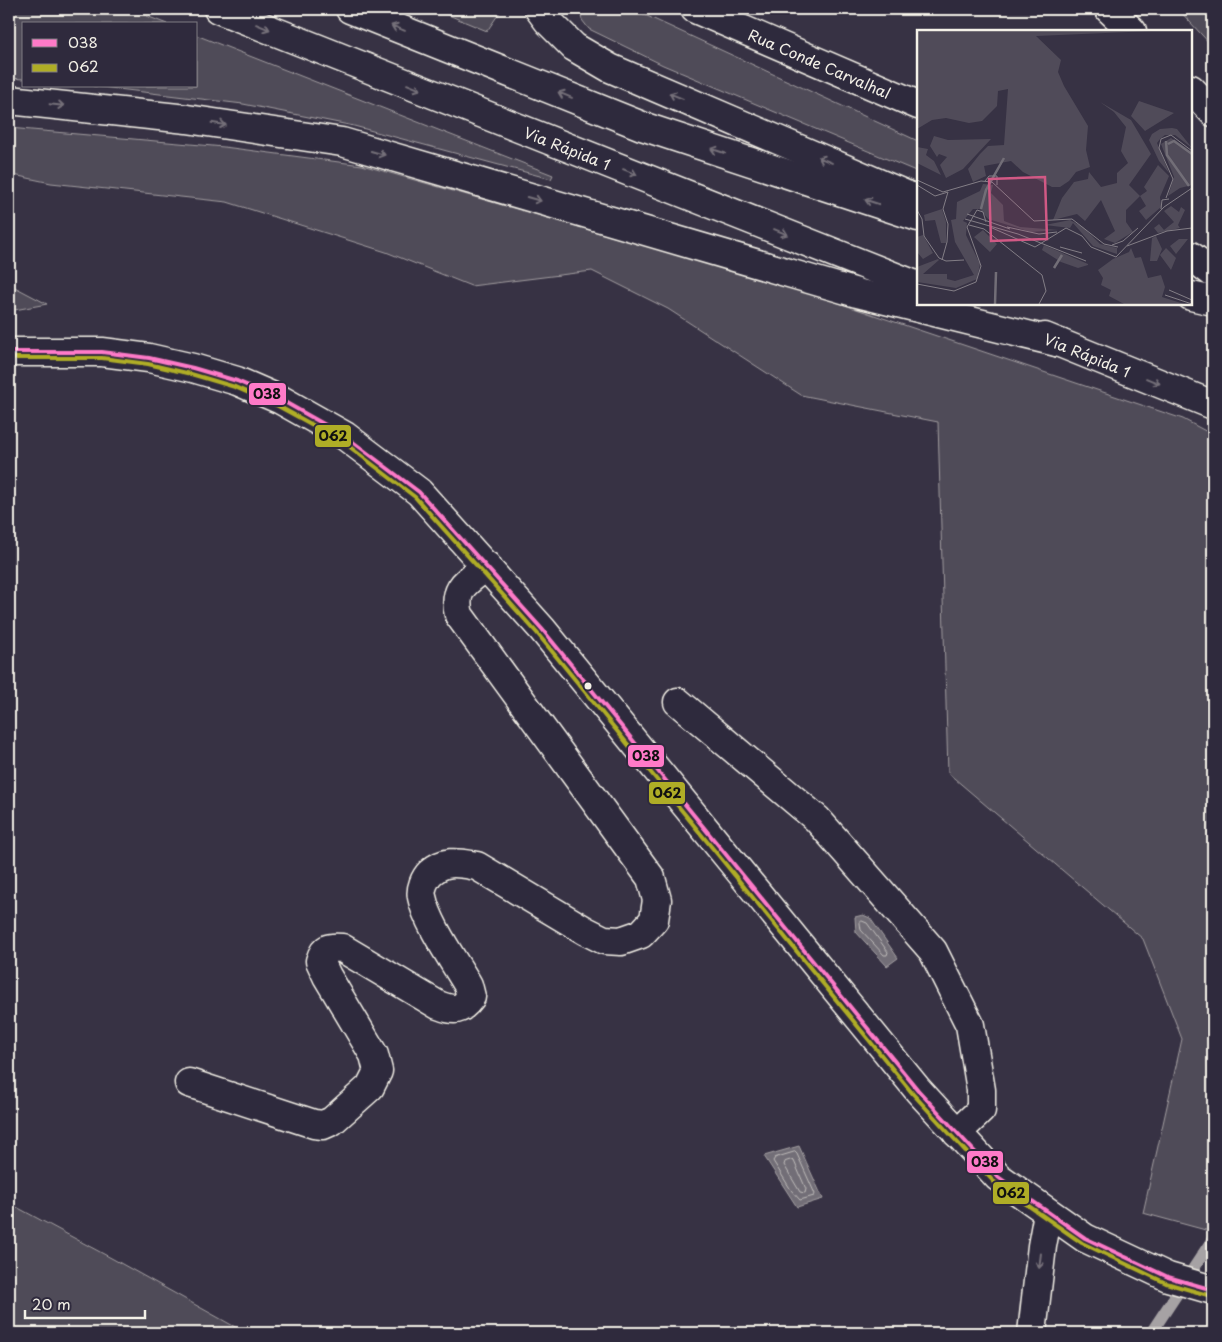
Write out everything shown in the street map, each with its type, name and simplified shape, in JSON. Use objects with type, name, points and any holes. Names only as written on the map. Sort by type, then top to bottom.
[{"type":"main road","name":"Via Rápida 1","points":[[218,9],[917,286]]},
{"type":"main road","points":[[350,9],[642,126],[917,217]]},
{"type":"main road","name":"Rua Conde Carvalhal","points":[[695,9],[917,105]]},
{"type":"main road","points":[[1109,9],[1131,30]]},
{"type":"main road","points":[[545,13],[574,47],[610,68],[917,200]]},
{"type":"main road","points":[[1192,90],[1213,112]]},
{"type":"main road","points":[[9,100],[187,119],[342,142],[857,293],[1060,343]]},
{"type":"main road","points":[[1192,257],[1213,273]]},
{"type":"main road","points":[[1192,296],[1213,301]]},
{"type":"main road","name":"Via Rápida 1","points":[[965,305],[1213,405]]},
{"type":"main road","points":[[9,352],[102,352],[149,358],[237,381],[281,400],[345,436],[418,492],[542,629],[911,1082],[998,1177],[1085,1238],[1168,1277],[1213,1290]]},
{"type":"main road","points":[[189,1083],[314,1124],[332,1121],[370,1087],[378,1071],[374,1055],[320,961],[322,952],[330,947],[342,948],[438,1005],[452,1010],[463,1007],[471,997],[468,985],[427,914],[421,895],[426,877],[438,866],[457,862],[477,866],[604,940],[621,941],[641,934],[654,920],[657,900],[651,878],[459,615],[456,603],[459,591],[464,584],[487,566]]},
{"type":"main road","points":[[678,702],[817,819],[933,951],[970,1025],[981,1090],[981,1110],[957,1133]]},
{"type":"main road","points":[[1032,1333],[1042,1246],[1048,1213]]},
{"type":"shaded area","points":[[9,9],[129,9],[162,22],[22,22],[22,79],[9,78]]},
{"type":"shaded area","points":[[434,9],[502,9],[487,31]]},
{"type":"shaded area","points":[[581,9],[632,9],[917,141],[917,172],[663,65],[589,29],[582,20]]},
{"type":"shaded area","points":[[1178,9],[1213,9],[1213,47]]},
{"type":"shaded area","points":[[198,36],[553,175],[551,179],[354,126],[243,104],[110,88],[198,88]]},
{"type":"shaded area","points":[[9,128],[224,147],[362,165],[800,290],[1183,419],[1213,435],[1213,1232],[1143,1213],[1182,1039],[1143,939],[948,773],[938,422],[801,395],[668,309],[592,271],[471,286],[386,252],[227,202],[51,183],[9,174]]},
{"type":"shaded area","points":[[9,284],[47,304],[9,311]]},
{"type":"shaded area","points":[[9,1203],[113,1259],[246,1333],[9,1333]]},
{"type":"water","points":[[863,915],[870,918],[898,958],[887,966],[856,932],[855,917]]},
{"type":"water","points":[[799,1146],[823,1199],[797,1207],[764,1156]]},
{"type":"waterway","points":[[1151,1333],[1213,1239]]},
{"type":"transit line","name":"038","points":[[9,352],[102,352],[149,358],[237,381],[281,400],[345,436],[419,492],[542,629],[918,1090],[998,1177],[1085,1238],[1168,1277],[1213,1290]]},
{"type":"transit line","name":"062","points":[[9,358],[102,358],[148,364],[235,387],[278,406],[342,441],[415,497],[537,633],[913,1094],[993,1181],[1082,1243],[1166,1283],[1211,1296]]}]
